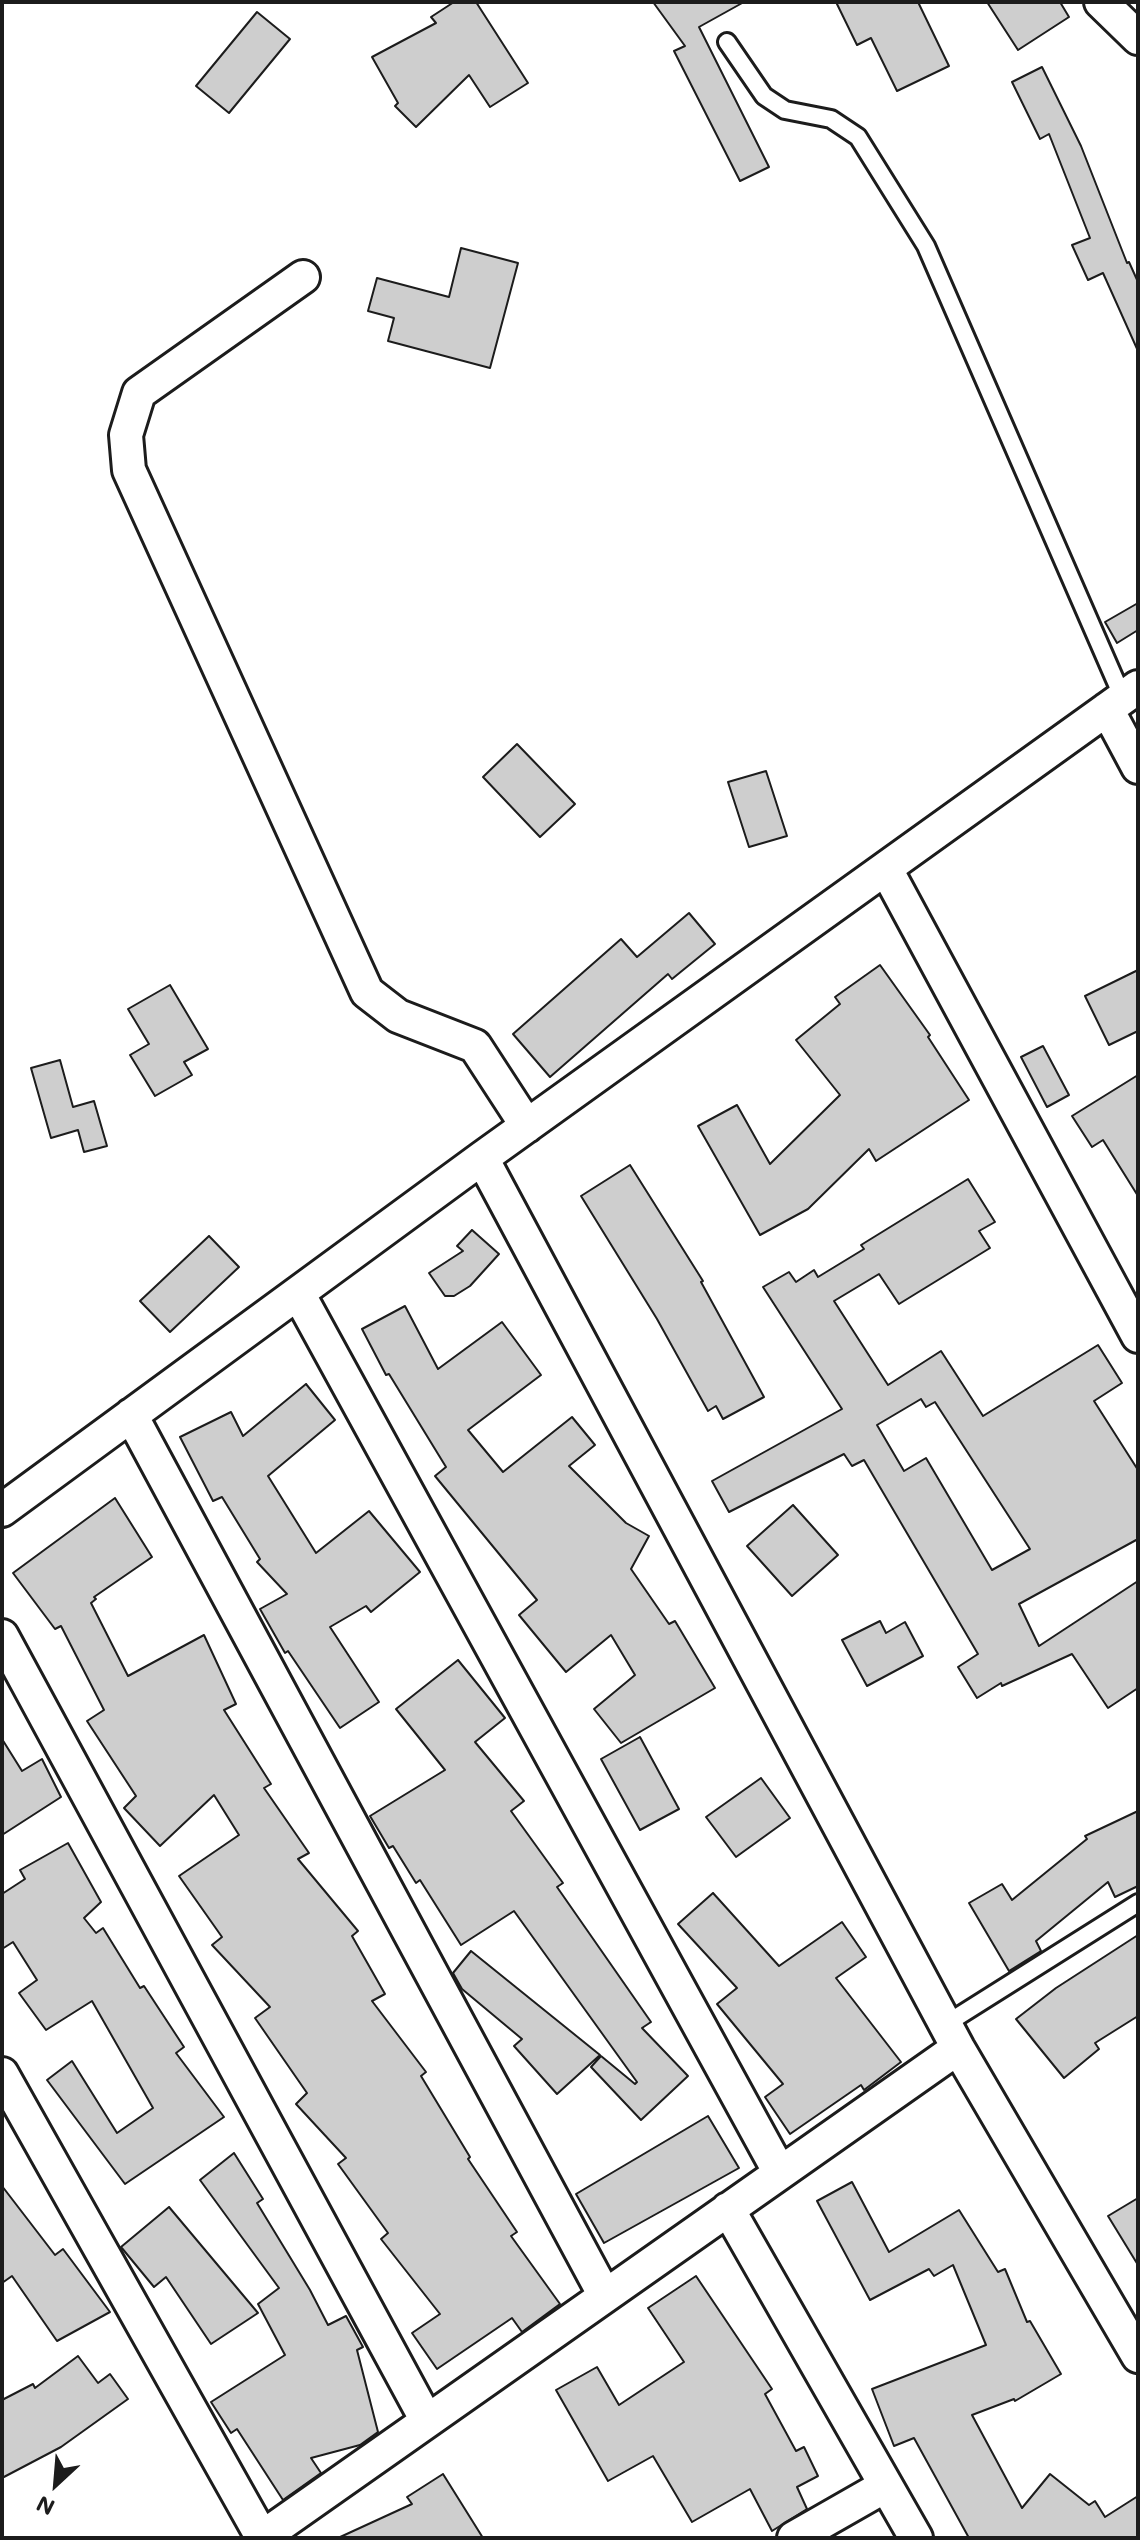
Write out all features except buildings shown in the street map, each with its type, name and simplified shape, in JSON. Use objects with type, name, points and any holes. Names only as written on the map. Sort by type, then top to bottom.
[{"type":"street","points":[[1101,2],[1138,38]]},
{"type":"street","points":[[303,277],[139,393],[126,435],[129,470],[367,992],[398,1016],[475,1046],[527,1126]]},
{"type":"street","points":[[2,1510],[482,1158],[1123,698],[1138,767]]},
{"type":"street","points":[[886,869],[1138,1336]]},
{"type":"street","points":[[482,1158],[952,2036],[1128,2314],[1138,2356]]},
{"type":"street","points":[[298,1293],[780,2173]]},
{"type":"street","points":[[131,1415],[605,2296]]},
{"type":"street","points":[[2,1636],[427,2421]]},
{"type":"street","points":[[2,2074],[262,2538],[780,2173],[952,2036]]},
{"type":"street","points":[[728,2209],[916,2538]]},
{"type":"street","points":[[794,2538],[885,2486]]},
{"type":"lane","points":[[727,42],[764,96],[785,110],[831,119],[858,137],[926,246],[1123,698]]},
{"type":"lane","points":[[952,2036],[1138,1903]]}]
